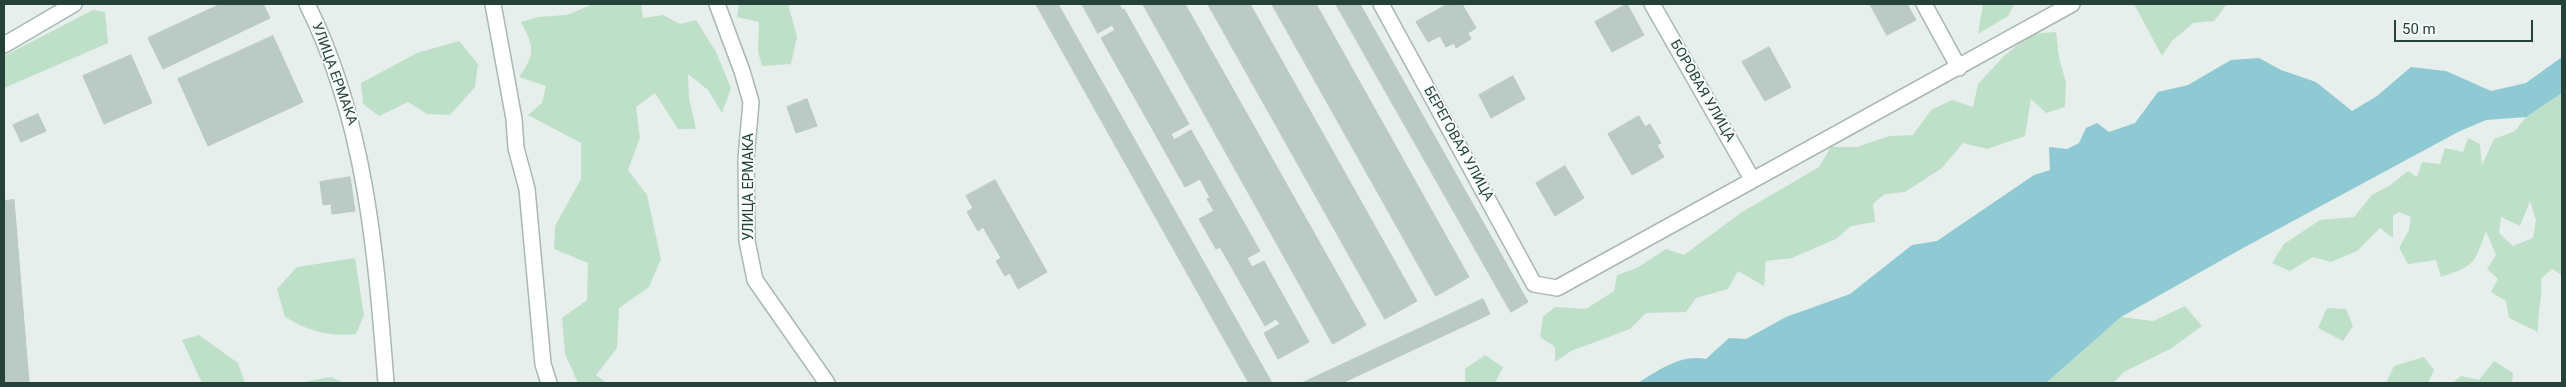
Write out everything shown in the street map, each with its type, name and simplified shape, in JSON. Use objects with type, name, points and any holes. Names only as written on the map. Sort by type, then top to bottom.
[{"type":"street","points":[[4,45],[74,4]]},
{"type":"street","name":"УЛИЦА ЕРМАКА","points":[[307,4],[318,26],[342,89],[356,135],[365,179],[386,383]]},
{"type":"street","points":[[493,4],[514,119],[516,148],[527,189],[543,364],[548,383]]},
{"type":"street","name":"УЛИЦА ЕРМАКА","points":[[717,4],[751,102],[746,158],[747,241],[755,280],[827,383]]},
{"type":"street","name":"БЕРЕГОВАЯ УЛИЦА","points":[[1382,4],[1534,284],[1557,288],[1752,179]]},
{"type":"street","name":"БОРОВАЯ УЛИЦА","points":[[1652,4],[1752,179]]},
{"type":"street","points":[[1924,4],[1959,68]]},
{"type":"street","points":[[1752,179],[1959,68],[2072,4]]},
{"type":"green space","points":[[593,4],[641,4],[643,18],[663,15],[680,24],[696,20],[716,52],[731,88],[722,113],[708,90],[688,74],[689,98],[696,129],[678,129],[655,93],[636,107],[640,138],[628,170],[647,195],[661,259],[649,287],[619,308],[617,348],[596,375],[607,383],[578,383],[565,354],[562,318],[587,300],[588,263],[554,249],[555,226],[581,179],[581,143],[528,115],[542,103],[546,86],[519,77],[531,56],[531,44],[521,22],[538,17],[567,15]]},
{"type":"green space","points":[[739,4],[788,4],[797,37],[791,64],[762,66],[758,52],[759,22],[737,17]]},
{"type":"green space","points":[[1983,4],[2014,4],[2008,16],[1978,34]]},
{"type":"green space","points":[[2134,4],[2227,4],[2214,21],[2193,23],[2172,41],[2162,56]]},
{"type":"green space","points":[[93,10],[105,12],[108,43],[4,88],[4,56]]},
{"type":"green space","points":[[2056,32],[2059,58],[2066,82],[2065,107],[2046,113],[2031,99],[2025,136],[1987,149],[1963,143],[1942,168],[1905,192],[1885,194],[1873,204],[1875,222],[1851,226],[1836,239],[1792,258],[1766,261],[1764,286],[1738,271],[1728,289],[1696,298],[1686,312],[1646,313],[1630,329],[1571,351],[1555,362],[1555,347],[1540,337],[1543,317],[1555,307],[1586,309],[1614,291],[1617,275],[1637,268],[1666,249],[1684,255],[1742,212],[1819,167],[1831,147],[1857,147],[1889,136],[1913,135],[1931,110],[1952,100],[1973,107],[1978,84],[2004,56],[2031,34]]},
{"type":"green space","points":[[459,41],[478,64],[475,87],[450,115],[427,114],[408,102],[379,116],[363,104],[361,83],[417,53]]},
{"type":"green space","points":[[2562,93],[2562,275],[2552,269],[2541,279],[2538,332],[2509,318],[2506,301],[2491,292],[2498,279],[2487,269],[2496,255],[2486,231],[2476,257],[2472,262],[2461,269],[2441,277],[2436,260],[2408,264],[2399,248],[2409,230],[2411,217],[2399,212],[2393,216],[2393,238],[2380,228],[2357,251],[2331,262],[2313,257],[2290,271],[2272,263],[2284,244],[2320,220],[2354,217],[2372,195],[2389,186],[2408,171],[2417,177],[2422,162],[2440,164],[2445,148],[2463,152],[2468,138],[2480,144],[2482,165],[2494,139],[2515,131],[2526,117]],"holes":[[[2530,201],[2536,220],[2533,238],[2513,246],[2499,233],[2501,217],[2520,226]]]},
{"type":"green space","points":[[355,258],[364,315],[356,334],[337,335],[319,332],[285,317],[277,289],[297,267]]},
{"type":"green space","points":[[2185,306],[2202,326],[2172,348],[2124,372],[2113,383],[2046,383],[2121,317],[2153,321]]},
{"type":"green space","points":[[2327,308],[2346,309],[2353,326],[2343,341],[2318,328]]},
{"type":"green space","points":[[199,335],[238,363],[245,383],[202,383],[182,340]]},
{"type":"green space","points":[[1485,355],[1503,367],[1495,383],[1465,383],[1465,369]]},
{"type":"green space","points":[[2424,357],[2434,370],[2428,383],[2386,383],[2394,366]]},
{"type":"green space","points":[[2494,361],[2513,373],[2512,383],[2452,383],[2461,376],[2479,380]]},
{"type":"green space","points":[[331,377],[345,383],[298,383]]},
{"type":"water","points":[[2562,57],[2562,93],[2526,117],[2486,120],[2458,132],[2243,248],[2121,317],[2046,383],[1638,383],[1670,364],[1688,359],[1706,359],[1729,338],[1746,339],[1786,317],[1850,294],[1912,245],[1937,241],[2034,175],[2050,170],[2049,147],[2067,149],[2079,143],[2086,128],[2097,123],[2109,132],[2135,123],[2158,92],[2188,85],[2231,60],[2259,58],[2281,70],[2316,82],[2352,111],[2377,96],[2411,67],[2446,71],[2491,91],[2526,83]]},
{"type":"building","points":[[221,4],[263,4],[270,18],[163,69],[148,38]]},
{"type":"building","points":[[1036,4],[1058,4],[1272,383],[1249,383]]},
{"type":"building","points":[[1082,4],[1119,4],[1122,10],[1124,9],[1189,124],[1171,134],[1174,140],[1191,130],[1260,251],[1247,258],[1252,267],[1264,261],[1309,342],[1278,359],[1264,333],[1280,324],[1276,319],[1265,326],[1220,247],[1216,249],[1199,219],[1214,211],[1207,199],[1210,198],[1200,179],[1185,187],[1101,38],[1115,30],[1112,25],[1098,33]]},
{"type":"building","points":[[1143,4],[1185,4],[1366,325],[1333,344]]},
{"type":"building","points":[[1208,4],[1250,4],[1417,301],[1385,319]]},
{"type":"building","points":[[1272,4],[1316,4],[1469,277],[1436,296]]},
{"type":"building","points":[[1336,4],[1360,4],[1528,302],[1511,312]]},
{"type":"building","points":[[1448,4],[1462,4],[1476,28],[1468,33],[1471,39],[1456,48],[1454,43],[1446,47],[1440,36],[1428,42],[1416,22]]},
{"type":"building","points":[[1627,4],[1644,35],[1612,52],[1595,22]]},
{"type":"building","points":[[1870,4],[1907,4],[1916,20],[1887,35]]},
{"type":"building","points":[[273,36],[303,102],[208,146],[178,79]]},
{"type":"building","points":[[1769,47],[1791,87],[1765,101],[1742,62]]},
{"type":"building","points":[[131,55],[152,103],[104,124],[83,76]]},
{"type":"building","points":[[1513,76],[1525,99],[1491,118],[1479,95]]},
{"type":"building","points":[[807,99],[817,126],[796,133],[787,107]]},
{"type":"building","points":[[38,114],[46,131],[21,142],[13,125]]},
{"type":"building","points":[[1639,116],[1645,127],[1650,124],[1661,143],[1657,145],[1664,157],[1632,175],[1608,134]]},
{"type":"building","points":[[1565,166],[1584,198],[1555,216],[1536,183]]},
{"type":"building","points":[[350,177],[355,211],[332,214],[331,204],[323,205],[320,182]]},
{"type":"building","points":[[995,180],[1047,272],[1018,289],[1010,273],[1005,276],[996,261],[1001,258],[983,227],[978,231],[967,212],[973,208],[966,196]]},
{"type":"building","points":[[14,200],[29,383],[4,383],[4,201]]},
{"type":"building","points":[[1483,299],[1490,314],[1342,383],[1302,383]]}]
